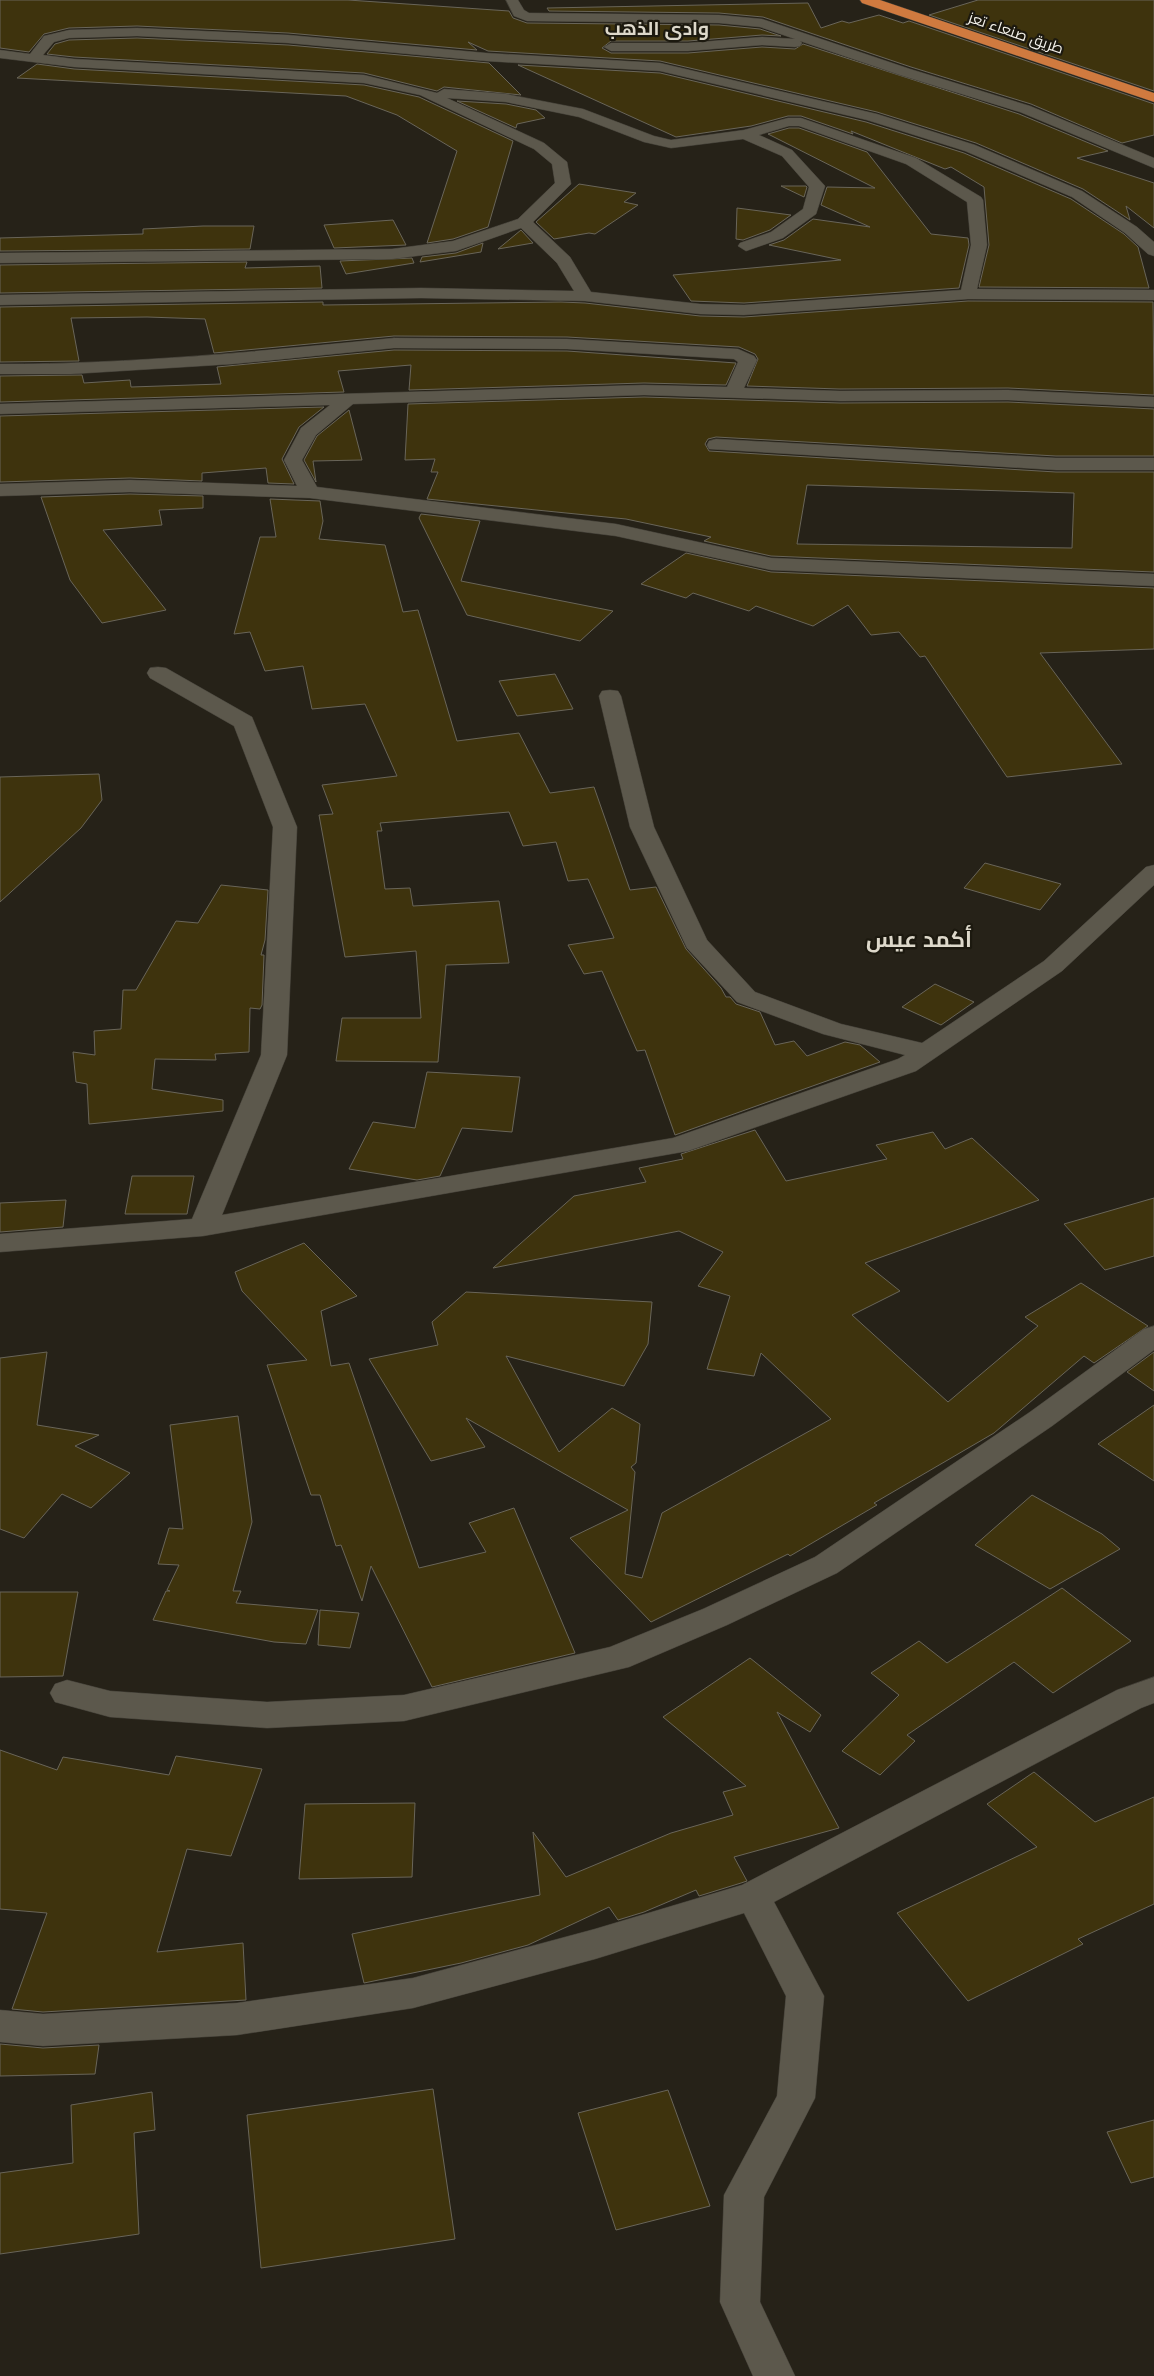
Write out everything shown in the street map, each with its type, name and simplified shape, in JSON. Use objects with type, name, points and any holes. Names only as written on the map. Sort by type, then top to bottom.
[{"type":"highway","name":"طريق صنعاء تعز","points":[[867,0],[1154,98]]},
{"type":"highway","points":[[1043,59],[1068,52]]},
{"type":"street","points":[[503,0],[532,0]]},
{"type":"street","points":[[512,1],[519,13],[527,17],[748,20],[762,23],[1025,109],[1154,163]]},
{"type":"street","points":[[199,22],[321,28]]},
{"type":"street","points":[[34,58],[49,39],[69,34],[128,32],[288,39],[486,57],[660,67],[756,88],[872,117],[970,148],[1077,194],[1131,230],[1154,251]]},
{"type":"street","points":[[451,40],[478,42]]},
{"type":"street","points":[[595,47],[688,47],[762,42],[822,44]]},
{"type":"street","points":[[495,44],[513,44]]},
{"type":"street","points":[[0,54],[151,68],[364,79],[424,92],[506,98],[583,113],[650,139],[671,144],[746,134],[788,122],[801,122],[911,161],[975,200],[979,245],[968,294]]},
{"type":"street","points":[[0,258],[392,254],[456,246],[524,222],[563,184],[559,162],[539,146],[424,92]]},
{"type":"street","points":[[746,134],[788,153],[817,186],[810,211],[777,235],[746,246]]},
{"type":"street","points":[[524,222],[564,260],[585,296]]},
{"type":"street","points":[[0,300],[421,293],[585,296],[700,308],[744,310],[968,294],[1154,295]]},
{"type":"street","points":[[0,369],[71,369],[214,360],[394,343],[567,344],[738,354],[748,360],[733,393]]},
{"type":"street","points":[[0,409],[644,390],[840,396],[1008,395],[1154,402]]},
{"type":"street","points":[[310,492],[294,460],[308,432],[348,399]]},
{"type":"street","points":[[716,445],[1056,464],[1154,464]]},
{"type":"street","points":[[0,490],[130,486],[310,492],[616,530],[771,564],[1154,580]]},
{"type":"street","points":[[158,672],[244,722],[285,827],[274,1055],[203,1227]]},
{"type":"street","points":[[610,696],[642,827],[696,943],[746,997],[832,1029],[925,1052]]},
{"type":"street","points":[[0,1243],[203,1227],[678,1145],[906,1065],[1053,966],[1154,872]]},
{"type":"street","points":[[66,1693],[110,1704],[267,1715],[404,1708],[617,1658],[715,1618],[826,1565],[1042,1419],[1154,1336]]},
{"type":"street","points":[[0,2026],[43,2030],[237,2018],[413,1992],[595,1944],[753,1896],[1129,1700],[1154,1690]]},
{"type":"street","points":[[753,1896],[804,1996],[796,2098],[744,2195],[740,2302],[774,2376]]},
{"type":"building","points":[[0,0],[348,0],[509,11],[513,18],[527,23],[719,25],[760,29],[781,36],[762,35],[688,41],[611,41],[602,48],[611,53],[688,53],[762,47],[795,49],[803,44],[1019,114],[1108,151],[1077,158],[1154,183],[1154,228],[1126,206],[1130,220],[1083,189],[976,143],[877,112],[660,61],[488,51],[468,42],[477,50],[288,33],[137,26],[69,28],[44,34],[29,52],[0,48]]},
{"type":"building","points":[[978,0],[1154,0],[1154,91],[929,15]]},
{"type":"building","points":[[808,3],[821,28],[842,21],[849,23],[879,15],[903,23],[909,21],[1154,104],[1154,135],[1122,143],[1031,104],[911,67],[763,17],[719,13],[549,11],[547,8]]},
{"type":"building","points":[[137,38],[288,45],[489,63],[521,95],[444,87],[437,91],[364,73],[47,54],[55,44],[69,40]]},
{"type":"building","points":[[37,64],[74,69],[364,85],[419,97],[513,141],[488,227],[453,239],[427,243],[457,151],[397,115],[346,96],[17,78]]},
{"type":"building","points":[[518,65],[660,73],[866,122],[964,153],[1071,199],[1124,234],[1138,247],[1149,288],[979,287],[989,245],[984,187],[951,167],[945,169],[851,131],[853,134],[801,116],[788,116],[751,126],[676,137]]},
{"type":"building","points":[[457,101],[506,104],[536,110],[545,118],[517,124],[516,128]]},
{"type":"building","points":[[789,128],[799,128],[867,152],[931,234],[968,238],[969,245],[959,288],[744,303],[691,301],[673,275],[841,260],[769,245],[784,240],[813,219],[870,227],[821,205],[827,187],[875,188],[768,134]]},
{"type":"building","points":[[579,184],[636,193],[624,202],[638,205],[595,234],[589,233],[554,239],[536,222]]},
{"type":"building","points":[[781,186],[806,186],[807,187],[804,197]]},
{"type":"building","points":[[737,208],[791,215],[770,230],[743,240],[736,239]]},
{"type":"building","points":[[393,220],[406,245],[334,248],[324,225]]},
{"type":"building","points":[[254,226],[250,249],[0,251],[0,238],[143,234],[143,229]]},
{"type":"building","points":[[521,230],[533,243],[498,249]]},
{"type":"building","points":[[483,243],[481,252],[420,262],[422,257],[456,253]]},
{"type":"building","points":[[412,258],[414,263],[346,274],[340,261]]},
{"type":"building","points":[[247,262],[245,268],[320,266],[322,288],[0,293],[0,265]]},
{"type":"building","points":[[968,301],[1153,302],[1154,395],[1008,388],[840,389],[747,386],[758,359],[755,354],[739,347],[567,337],[394,336],[214,353],[205,319],[147,317],[71,318],[79,361],[0,362],[0,307],[323,302],[323,305],[561,302],[700,316],[744,317]]},
{"type":"building","points":[[394,350],[567,351],[736,363],[726,385],[644,383],[409,390],[411,365],[338,371],[344,392],[0,402],[0,376],[82,375],[84,383],[130,380],[131,387],[221,384],[217,367]]},
{"type":"building","points":[[644,397],[840,403],[1008,402],[1154,409],[1154,456],[1056,456],[716,437],[708,439],[705,444],[709,451],[1056,472],[1154,472],[1154,572],[771,556],[704,541],[711,537],[626,519],[427,499],[438,472],[431,472],[435,459],[405,460],[408,404]],"holes":[[[807,485],[1074,493],[1072,548],[797,544]]]},
{"type":"building","points":[[324,407],[299,427],[282,459],[294,484],[268,483],[266,468],[202,473],[202,481],[130,478],[0,482],[0,416]]},
{"type":"building","points":[[349,410],[362,460],[313,461],[316,482],[304,460],[317,436]]},
{"type":"building","points":[[130,494],[203,496],[203,508],[159,510],[162,525],[103,530],[166,610],[102,623],[70,580],[41,497]]},
{"type":"building","points":[[270,499],[320,501],[323,521],[319,539],[385,545],[403,612],[418,610],[457,741],[519,733],[550,793],[594,787],[630,890],[656,887],[686,949],[721,988],[726,997],[730,997],[736,1004],[760,1012],[775,1045],[794,1041],[807,1056],[845,1042],[860,1045],[880,1062],[675,1135],[645,1050],[637,1051],[602,971],[584,974],[568,945],[614,938],[588,879],[568,881],[556,842],[523,846],[509,812],[380,823],[382,831],[377,831],[385,889],[410,888],[413,906],[499,901],[509,963],[446,965],[438,1062],[336,1061],[342,1018],[421,1018],[416,951],[345,957],[319,815],[333,814],[322,785],[397,776],[365,704],[312,709],[303,666],[265,671],[250,632],[234,634],[260,537],[276,537]]},
{"type":"building","points":[[421,514],[480,521],[461,581],[613,611],[580,641],[467,615],[419,518]]},
{"type":"building","points":[[686,553],[771,572],[1154,588],[1154,649],[1040,653],[1122,764],[1007,777],[925,656],[920,657],[899,632],[871,635],[848,605],[813,626],[756,606],[749,611],[693,593],[686,598],[641,584]]},
{"type":"building","points":[[555,674],[573,709],[517,716],[499,681]]},
{"type":"building","points":[[99,774],[102,800],[81,828],[0,902],[0,777]]},
{"type":"building","points":[[985,863],[1061,884],[1040,910],[964,888]]},
{"type":"building","points":[[221,885],[268,890],[265,940],[261,955],[264,955],[262,1005],[260,1009],[250,1008],[249,1052],[215,1054],[216,1060],[155,1059],[152,1089],[223,1100],[223,1111],[89,1124],[87,1084],[76,1082],[73,1052],[95,1055],[94,1031],[121,1029],[123,990],[136,990],[176,921],[198,923]]},
{"type":"building","points":[[935,984],[974,1002],[941,1025],[902,1007]]},
{"type":"building","points":[[427,1072],[520,1077],[512,1132],[462,1128],[440,1176],[417,1180],[349,1169],[373,1122],[415,1128]]},
{"type":"building","points":[[755,1130],[786,1181],[887,1159],[876,1145],[933,1132],[945,1149],[972,1138],[1039,1200],[865,1263],[900,1291],[852,1315],[948,1402],[1038,1326],[1025,1317],[1081,1283],[1148,1326],[1094,1363],[1084,1356],[994,1433],[874,1503],[877,1505],[790,1556],[788,1554],[651,1622],[570,1538],[628,1510],[466,1418],[485,1447],[431,1461],[369,1359],[438,1345],[432,1322],[466,1292],[652,1302],[648,1344],[624,1386],[506,1356],[559,1452],[612,1408],[640,1424],[636,1463],[631,1467],[635,1472],[625,1574],[642,1578],[662,1513],[831,1419],[761,1353],[754,1376],[707,1369],[730,1296],[698,1286],[723,1252],[679,1231],[493,1268],[574,1196],[646,1182],[639,1168],[683,1159],[681,1154]]},
{"type":"building","points":[[132,1176],[194,1176],[187,1214],[125,1214]]},
{"type":"building","points":[[1154,1198],[1154,1256],[1105,1270],[1064,1224]]},
{"type":"building","points":[[66,1200],[63,1227],[0,1232],[0,1203]]},
{"type":"building","points":[[304,1243],[357,1296],[321,1311],[331,1366],[349,1363],[419,1568],[486,1552],[469,1523],[514,1508],[575,1653],[432,1687],[371,1566],[362,1601],[341,1545],[336,1546],[320,1495],[311,1495],[267,1365],[307,1360],[242,1291],[235,1272]]},
{"type":"building","points":[[47,1352],[37,1425],[99,1435],[75,1446],[130,1473],[91,1508],[62,1494],[24,1538],[0,1529],[0,1358]]},
{"type":"building","points":[[1154,1352],[1154,1391],[1127,1372]]},
{"type":"building","points":[[1154,1405],[1154,1481],[1098,1444]]},
{"type":"building","points":[[238,1416],[252,1522],[233,1591],[241,1591],[236,1603],[318,1610],[306,1644],[274,1642],[153,1620],[166,1591],[170,1591],[167,1590],[179,1565],[158,1564],[169,1528],[183,1529],[170,1425]]},
{"type":"building","points":[[1032,1495],[1102,1534],[1120,1549],[1050,1589],[975,1545]]},
{"type":"building","points":[[1062,1588],[1131,1641],[1053,1693],[1014,1662],[907,1735],[915,1741],[880,1775],[842,1751],[899,1695],[871,1673],[919,1641],[947,1663]]},
{"type":"building","points":[[0,1592],[78,1592],[63,1676],[0,1677]]},
{"type":"building","points":[[320,1610],[359,1613],[350,1648],[318,1645]]},
{"type":"building","points":[[750,1658],[821,1715],[810,1732],[777,1712],[839,1828],[734,1857],[747,1881],[741,1883],[699,1896],[696,1890],[644,1912],[618,1920],[609,1907],[528,1945],[461,1963],[364,1983],[352,1934],[540,1895],[533,1832],[566,1877],[671,1833],[733,1815],[723,1792],[746,1786],[663,1717]]},
{"type":"building","points":[[0,1750],[57,1770],[63,1757],[169,1775],[176,1756],[262,1769],[231,1856],[187,1849],[157,1952],[243,1943],[246,2000],[43,2012],[12,2009],[47,1913],[0,1909]]},
{"type":"building","points":[[1034,1772],[1095,1822],[1154,1797],[1154,1904],[1078,1939],[1083,1944],[968,2001],[897,1913],[1037,1847],[987,1804]]},
{"type":"building","points":[[415,1803],[412,1877],[299,1879],[305,1804]]},
{"type":"building","points":[[0,2044],[43,2048],[99,2045],[95,2074],[0,2076]]},
{"type":"building","points":[[433,2089],[455,2239],[261,2268],[247,2115]]},
{"type":"building","points":[[668,2090],[710,2206],[616,2230],[578,2113]]},
{"type":"building","points":[[152,2092],[155,2130],[134,2133],[139,2234],[0,2254],[0,2173],[73,2163],[71,2105]]},
{"type":"building","points":[[1154,2120],[1154,2177],[1131,2183],[1107,2132]]},
{"type":"district","name":"وادى الذهب","points":[[657,28]]},
{"type":"district","name":"أكمد عيس","points":[[919,939]]}]
